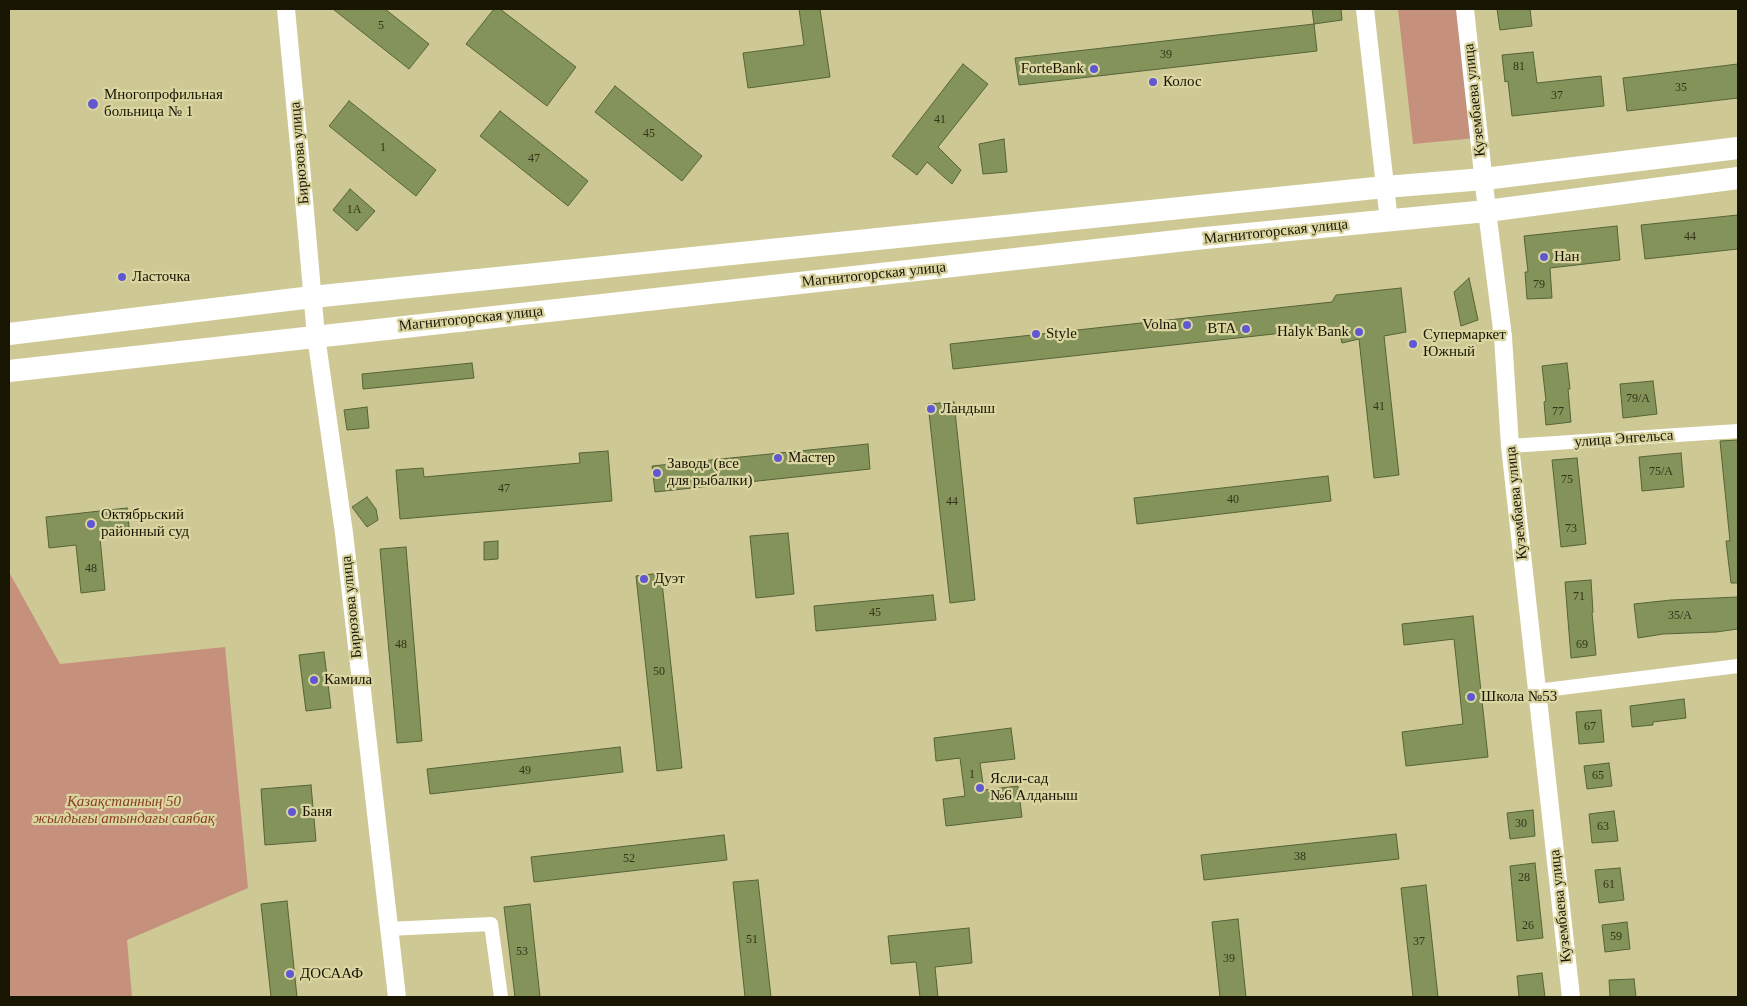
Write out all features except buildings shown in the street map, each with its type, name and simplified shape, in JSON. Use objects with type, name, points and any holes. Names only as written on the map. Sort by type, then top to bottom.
[{"type":"main road","points":[[9,334],[312,297],[1484,179],[1738,148]]},
{"type":"main road","name":"Магнитогорская улица","points":[[9,370],[1195,239],[1487,211],[1738,178]]},
{"type":"street","name":"Бирюзова улица","points":[[286,9],[316,336],[344,533],[397,997]]},
{"type":"street","points":[[1365,9],[1389,221]]},
{"type":"street","name":"Кузембаева улица","points":[[1465,9],[1503,336],[1510,446],[1571,997]]},
{"type":"street","name":"улица Энгельса","points":[[1510,446],[1738,431]]},
{"type":"street","points":[[1537,691],[1738,666]]},
{"type":"street","points":[[389,929],[491,924],[500,997]]},
{"type":"green space","points":[[1398,9],[1463,9],[1476,138],[1413,144]]},
{"type":"green space","name":"Қазақстанның 50 жылдығы атындағы саябақ","points":[[9,572],[60,664],[225,647],[248,888],[127,940],[132,997],[9,997]]},
{"type":"place","name":"ForteBank","points":[[1094,69]]},
{"type":"place","name":"Колос","points":[[1153,82]]},
{"type":"place","name":"Многопрофильная больница № 1","points":[[93,104]]},
{"type":"place","name":"Нан","points":[[1544,257]]},
{"type":"place","name":"Ласточка","points":[[122,277]]},
{"type":"place","name":"Volna","points":[[1187,325]]},
{"type":"place","name":"BTA","points":[[1246,329]]},
{"type":"place","name":"Halyk Bank","points":[[1359,332]]},
{"type":"place","name":"Style","points":[[1036,334]]},
{"type":"place","name":"Супермаркет Южный","points":[[1413,344]]},
{"type":"place","name":"Ландыш","points":[[931,409]]},
{"type":"place","name":"Мастер","points":[[778,458]]},
{"type":"place","name":"Заводь (все для рыбалки)","points":[[657,473]]},
{"type":"place","name":"Октябрьский районный суд","points":[[91,524]]},
{"type":"place","name":"Дуэт","points":[[644,579]]},
{"type":"place","name":"Камила","points":[[314,680]]},
{"type":"place","name":"Школа №53","points":[[1471,697]]},
{"type":"place","name":"Ясли-сад №6 Алданыш","points":[[980,788]]},
{"type":"place","name":"Баня","points":[[292,812]]},
{"type":"place","name":"ДОСААФ","points":[[290,974]]}]
